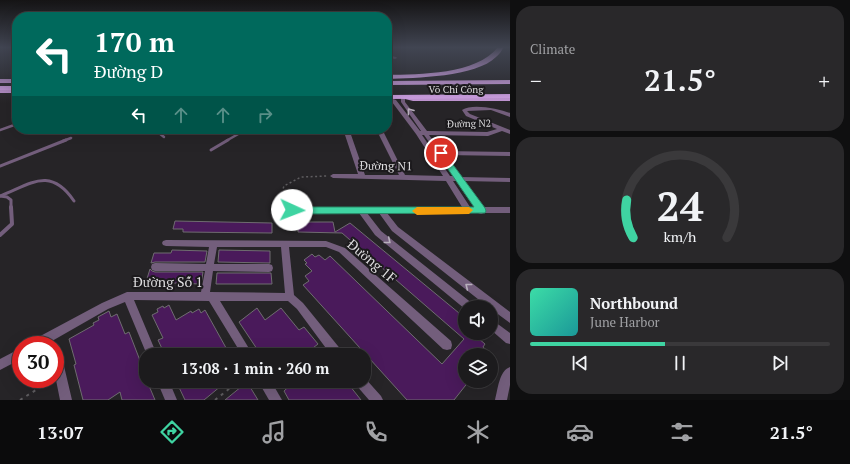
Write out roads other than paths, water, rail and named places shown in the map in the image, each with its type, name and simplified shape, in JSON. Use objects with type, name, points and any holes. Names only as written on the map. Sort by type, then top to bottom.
[{"type":"highway","points":[[392,77],[431,75],[474,66]]},
{"type":"highway","name":"Võ Chí Công","points":[[392,82],[510,81]]},
{"type":"highway","points":[[0,82],[12,82]]},
{"type":"highway","points":[[0,88],[12,89]]},
{"type":"highway","name":"Võ Chí Công","points":[[392,98],[508,97]]},
{"type":"main road","points":[[0,91],[12,90]]},
{"type":"street","points":[[403,97],[403,102],[427,133],[481,211]]},
{"type":"street","points":[[392,100],[418,133],[468,210]]},
{"type":"street","name":"Đường N2","points":[[502,129],[468,115],[464,110],[485,108],[510,115]]},
{"type":"street","points":[[502,129],[510,132]]},
{"type":"street","name":"Đường N2","points":[[418,133],[488,134],[502,129]]},
{"type":"street","points":[[348,134],[362,176]]},
{"type":"street","points":[[382,134],[403,177]]},
{"type":"street","points":[[430,152],[510,154]]},
{"type":"street","name":"Đường N1","points":[[333,176],[510,180]]},
{"type":"street","points":[[292,210],[510,210]]},
{"type":"street","points":[[362,211],[378,233],[461,300]]},
{"type":"street","points":[[382,211],[395,229],[510,318]]},
{"type":"street","name":"Đường 1F","points":[[166,243],[326,244],[342,250],[446,345]]},
{"type":"street","points":[[212,244],[209,267],[209,297],[243,348]]},
{"type":"street","points":[[285,244],[290,297],[300,306],[333,348]]},
{"type":"street","points":[[155,266],[269,268]]},
{"type":"street","points":[[127,296],[149,348]]},
{"type":"street","name":"Đường Số 1","points":[[59,336],[105,306],[127,296],[290,297]]},
{"type":"street","points":[[498,330],[510,340]]},
{"type":"street","points":[[0,364],[12,358]]},
{"type":"street","points":[[501,400],[506,378],[510,372]]},
{"type":"street","points":[[63,388],[66,400]]},
{"type":"street","points":[[166,388],[171,400]]},
{"type":"street","points":[[268,388],[276,400]]},
{"type":"street","points":[[366,388],[377,400]]},
{"type":"lane","points":[[0,130],[12,126]]},
{"type":"lane","points":[[160,134],[164,137]]},
{"type":"lane","points":[[211,150],[238,134]]},
{"type":"lane","points":[[0,166],[71,138]]},
{"type":"lane","points":[[0,195],[30,184],[52,180],[60,182],[67,189],[74,201]]},
{"type":"lane","points":[[0,195],[11,200],[12,224],[0,235]]}]
